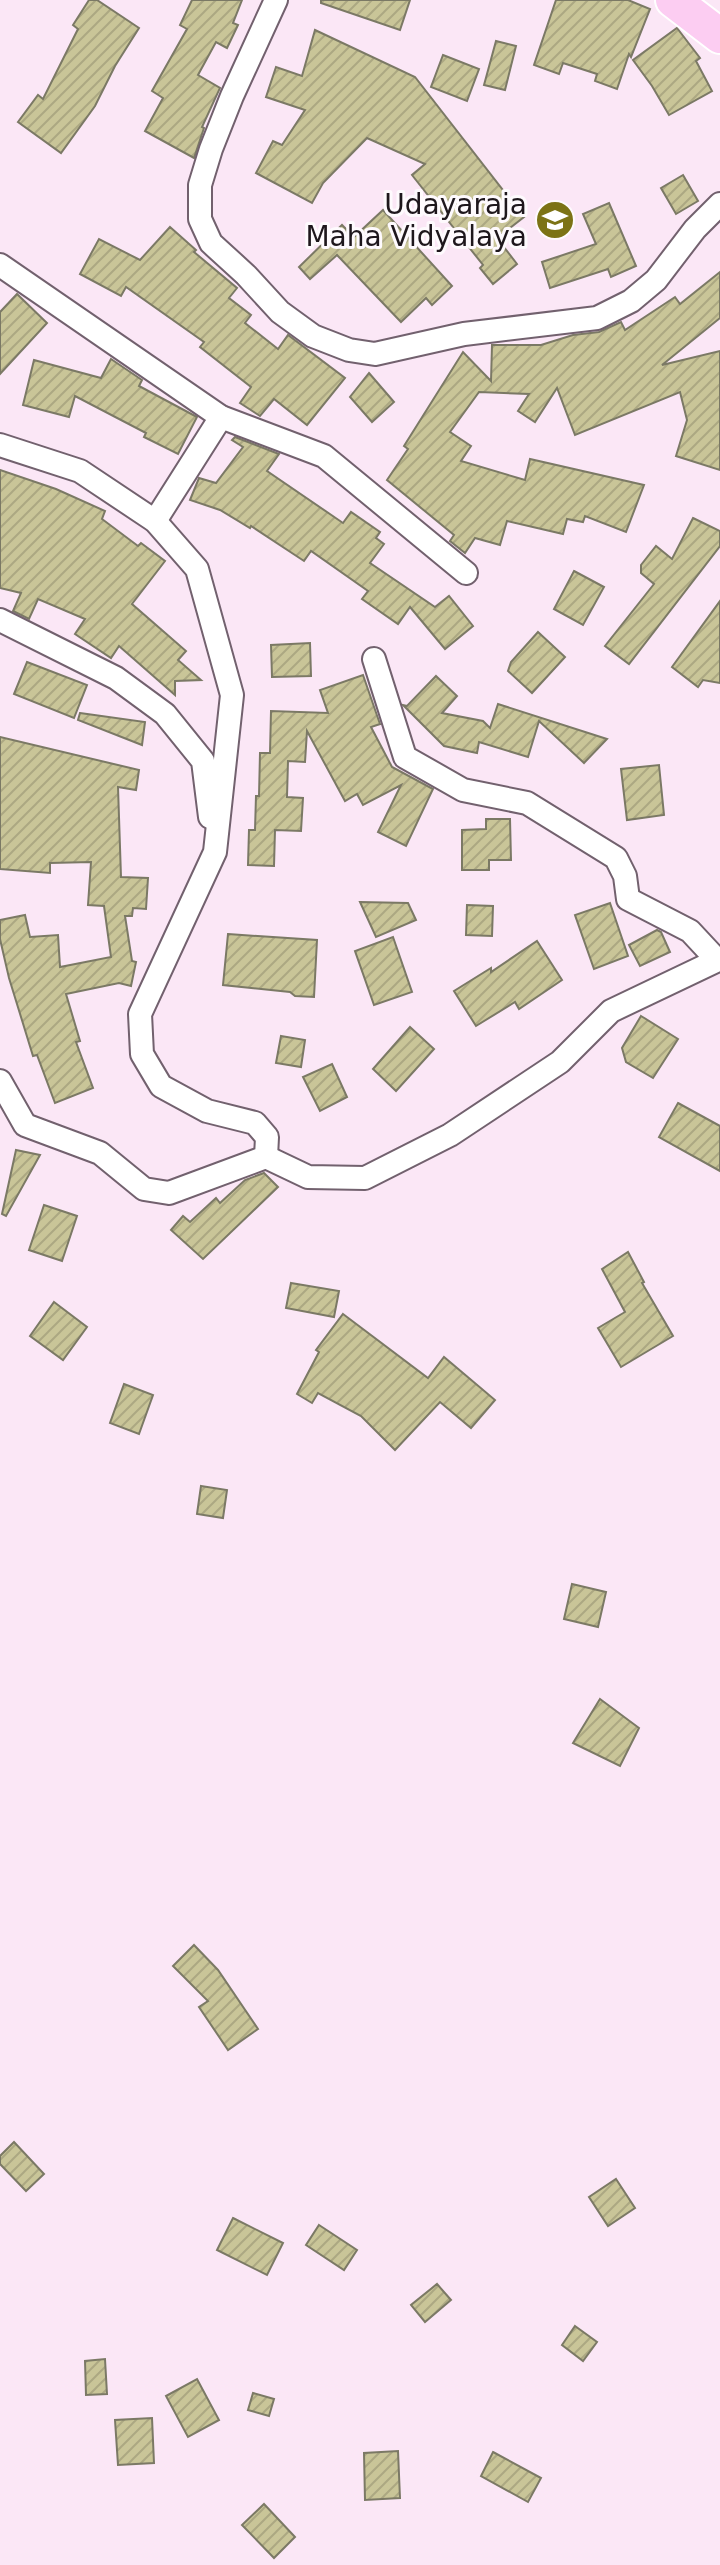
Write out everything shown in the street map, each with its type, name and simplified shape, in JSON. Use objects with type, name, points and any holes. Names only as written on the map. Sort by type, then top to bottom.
[{"type":"main road","points":[[673,0],[720,36]]},
{"type":"street","points":[[276,0],[211,149],[200,185],[200,219],[211,243],[280,312],[313,336],[349,350],[375,354],[464,334],[597,318],[631,301],[656,280],[695,229],[720,204]]},
{"type":"street","points":[[0,265],[221,417],[324,456],[466,573]]},
{"type":"street","points":[[155,521],[221,417]]},
{"type":"street","points":[[0,445],[80,471],[155,521],[197,569],[232,695],[215,852],[140,1014],[142,1054],[161,1086],[207,1111],[255,1123],[267,1137],[266,1157]]},
{"type":"street","points":[[0,620],[116,678],[165,714],[203,761],[215,852]]},
{"type":"street","points":[[0,1081],[25,1125],[100,1153],[144,1189],[169,1193],[266,1157],[308,1177],[365,1178],[450,1135],[560,1062],[611,1011],[719,960],[690,931],[628,899],[625,876],[616,858],[527,803],[463,790],[405,757],[374,659]]},
{"type":"building","points":[[89,0],[97,0],[139,28],[95,106],[61,153],[18,122],[38,95],[43,99],[78,29],[73,25]]},
{"type":"building","points":[[192,0],[242,0],[233,23],[238,25],[227,48],[216,42],[198,75],[220,88],[202,127],[194,158],[145,131],[163,98],[152,91],[187,29],[180,25]]},
{"type":"building","points":[[321,0],[410,0],[400,30],[321,3]]},
{"type":"building","points":[[556,0],[628,0],[650,9],[617,89],[595,81],[597,74],[563,63],[559,74],[534,65]]},
{"type":"building","points":[[677,28],[700,58],[696,61],[712,91],[669,115],[633,60]]},
{"type":"building","points":[[315,30],[415,77],[524,217],[497,238],[517,264],[493,284],[480,268],[483,265],[412,175],[425,164],[367,138],[323,183],[312,203],[256,173],[273,141],[282,145],[305,110],[266,97],[276,67],[302,76]]},
{"type":"building","points":[[496,41],[516,46],[505,90],[484,85]]},
{"type":"building","points":[[443,55],[479,69],[467,101],[431,87]]},
{"type":"building","points":[[683,175],[698,201],[676,214],[661,188]]},
{"type":"building","points":[[609,203],[636,266],[611,277],[608,269],[550,288],[542,262],[596,244],[583,214]]},
{"type":"building","points":[[383,210],[452,286],[432,305],[426,298],[401,322],[337,255],[310,279],[299,267],[342,225],[354,237]]},
{"type":"building","points":[[170,227],[237,288],[229,298],[251,315],[245,323],[278,349],[288,335],[345,378],[307,425],[274,399],[260,416],[240,403],[251,387],[200,347],[204,342],[126,287],[121,296],[80,274],[99,239],[140,260]]},
{"type":"building","points":[[720,272],[720,318],[662,365],[720,351],[720,470],[676,456],[687,420],[680,392],[575,435],[557,388],[535,422],[518,411],[529,394],[479,392],[450,432],[471,446],[461,461],[525,480],[530,459],[644,485],[626,532],[585,516],[583,522],[567,519],[563,534],[507,521],[500,545],[475,538],[465,553],[450,541],[454,535],[387,480],[408,449],[404,446],[463,352],[491,381],[492,345],[541,345],[573,335],[599,332],[621,322],[625,330],[675,297],[680,304]]},
{"type":"building","points":[[17,294],[47,323],[0,374],[0,312]]},
{"type":"building","points":[[111,359],[142,380],[139,386],[197,417],[178,454],[144,437],[146,433],[75,396],[69,417],[23,405],[34,360],[101,378]]},
{"type":"building","points":[[369,373],[394,402],[372,422],[350,397]]},
{"type":"building","points":[[235,437],[279,454],[267,471],[343,523],[351,512],[380,532],[376,538],[384,544],[370,563],[435,607],[449,596],[473,626],[445,649],[410,607],[398,624],[362,599],[368,591],[311,551],[304,561],[251,526],[220,510],[190,500],[199,478],[216,483],[243,447],[232,440]]},
{"type":"building","points":[[0,470],[56,489],[105,511],[102,519],[138,546],[141,543],[165,561],[132,604],[186,651],[178,660],[201,680],[175,681],[175,695],[119,646],[111,658],[75,634],[85,619],[38,599],[29,619],[13,611],[21,593],[0,588]]},
{"type":"building","points":[[693,518],[720,531],[720,546],[629,664],[605,646],[654,584],[641,573],[641,565],[656,546],[672,559]]},
{"type":"building","points":[[574,571],[604,587],[583,625],[554,609]]},
{"type":"building","points":[[720,601],[720,683],[703,680],[698,687],[672,667]]},
{"type":"building","points":[[538,632],[565,657],[532,693],[508,671],[511,662]]},
{"type":"building","points":[[310,643],[311,676],[272,677],[271,645]]},
{"type":"building","points":[[27,662],[87,685],[74,718],[14,694]]},
{"type":"building","points":[[363,675],[380,724],[371,727],[392,767],[433,789],[406,846],[378,832],[401,785],[363,805],[357,794],[345,801],[307,731],[305,762],[288,761],[287,797],[303,798],[301,831],[275,830],[274,866],[248,865],[249,830],[255,830],[256,796],[259,796],[260,753],[270,753],[271,711],[328,713],[320,690]]},
{"type":"building","points":[[436,676],[457,696],[442,713],[483,721],[490,728],[498,704],[607,739],[584,763],[539,721],[528,757],[479,742],[477,753],[444,746],[403,705],[407,706]]},
{"type":"building","points":[[80,713],[145,722],[142,745],[78,720]]},
{"type":"building","points":[[0,737],[139,770],[136,790],[118,787],[121,877],[148,878],[146,909],[133,908],[132,916],[125,916],[132,961],[136,962],[131,986],[119,983],[66,994],[80,1041],[76,1042],[93,1088],[55,1103],[37,1055],[33,1056],[9,978],[0,939],[0,920],[25,915],[30,937],[58,935],[60,967],[111,957],[104,906],[88,905],[91,862],[50,863],[50,873],[0,869]]},
{"type":"building","points":[[659,765],[664,815],[627,820],[621,769]]},
{"type":"building","points":[[486,819],[510,819],[511,860],[489,860],[489,870],[462,870],[462,830],[486,829]]},
{"type":"building","points":[[360,902],[408,903],[416,920],[376,937]]},
{"type":"building","points":[[610,903],[628,956],[594,969],[575,915]]},
{"type":"building","points":[[467,905],[493,906],[492,936],[466,935]]},
{"type":"building","points":[[657,930],[661,932],[670,952],[640,966],[629,945]]},
{"type":"building","points":[[228,934],[317,940],[314,997],[223,985]]},
{"type":"building","points":[[393,937],[412,992],[374,1005],[355,951]]},
{"type":"building","points":[[537,941],[562,980],[519,1009],[515,1002],[476,1026],[454,991],[491,968],[491,972]]},
{"type":"building","points":[[641,1016],[678,1039],[653,1078],[626,1062],[622,1048]]},
{"type":"building","points":[[410,1027],[434,1049],[396,1091],[373,1069]]},
{"type":"building","points":[[281,1036],[305,1040],[301,1067],[276,1063]]},
{"type":"building","points":[[332,1064],[347,1097],[320,1111],[303,1077]]},
{"type":"building","points":[[678,1103],[720,1126],[720,1171],[659,1137]]},
{"type":"building","points":[[16,1150],[40,1155],[6,1216],[2,1214]]},
{"type":"building","points":[[264,1173],[278,1187],[203,1259],[171,1230],[183,1216],[190,1222],[216,1198],[220,1203],[245,1180]]},
{"type":"building","points":[[44,1205],[77,1216],[62,1261],[29,1250]]},
{"type":"building","points":[[628,1252],[673,1336],[621,1367],[598,1328],[625,1312],[602,1269]]},
{"type":"building","points":[[291,1283],[339,1291],[334,1317],[286,1308]]},
{"type":"building","points":[[54,1302],[87,1327],[63,1360],[30,1336]]},
{"type":"building","points":[[343,1314],[428,1378],[444,1357],[495,1400],[471,1428],[440,1402],[395,1450],[361,1416],[318,1393],[312,1403],[297,1394],[319,1352],[316,1350]]},
{"type":"building","points":[[124,1384],[153,1395],[139,1434],[110,1423]]},
{"type":"building","points":[[201,1486],[227,1490],[223,1518],[197,1514]]},
{"type":"building","points":[[572,1584],[606,1592],[598,1627],[564,1619]]},
{"type":"building","points":[[600,1699],[639,1728],[620,1766],[573,1743]]},
{"type":"building","points":[[194,1945],[218,1970],[258,2029],[228,2050],[199,2007],[208,2001],[173,1966]]},
{"type":"building","points":[[14,2142],[44,2174],[26,2191],[0,2164],[0,2156]]},
{"type":"building","points":[[616,2179],[635,2208],[608,2226],[589,2197]]},
{"type":"building","points":[[233,2218],[283,2243],[267,2275],[217,2250]]},
{"type":"building","points":[[319,2225],[357,2250],[344,2270],[306,2245]]},
{"type":"building","points":[[437,2284],[451,2300],[425,2322],[411,2305]]},
{"type":"building","points":[[575,2326],[597,2342],[583,2361],[562,2345]]},
{"type":"building","points":[[105,2359],[107,2394],[86,2395],[85,2361]]},
{"type":"building","points":[[197,2379],[219,2420],[188,2437],[166,2396]]},
{"type":"building","points":[[253,2393],[274,2399],[269,2416],[248,2410]]},
{"type":"building","points":[[152,2418],[154,2463],[118,2465],[115,2420]]},
{"type":"building","points":[[398,2451],[400,2498],[365,2500],[364,2453]]},
{"type":"building","points":[[493,2452],[541,2478],[528,2502],[481,2476]]},
{"type":"building","points":[[264,2504],[295,2537],[274,2558],[242,2525]]},
{"type":"place","name":"Udayaraja Maha Vidyalaya","points":[[555,220]]}]
